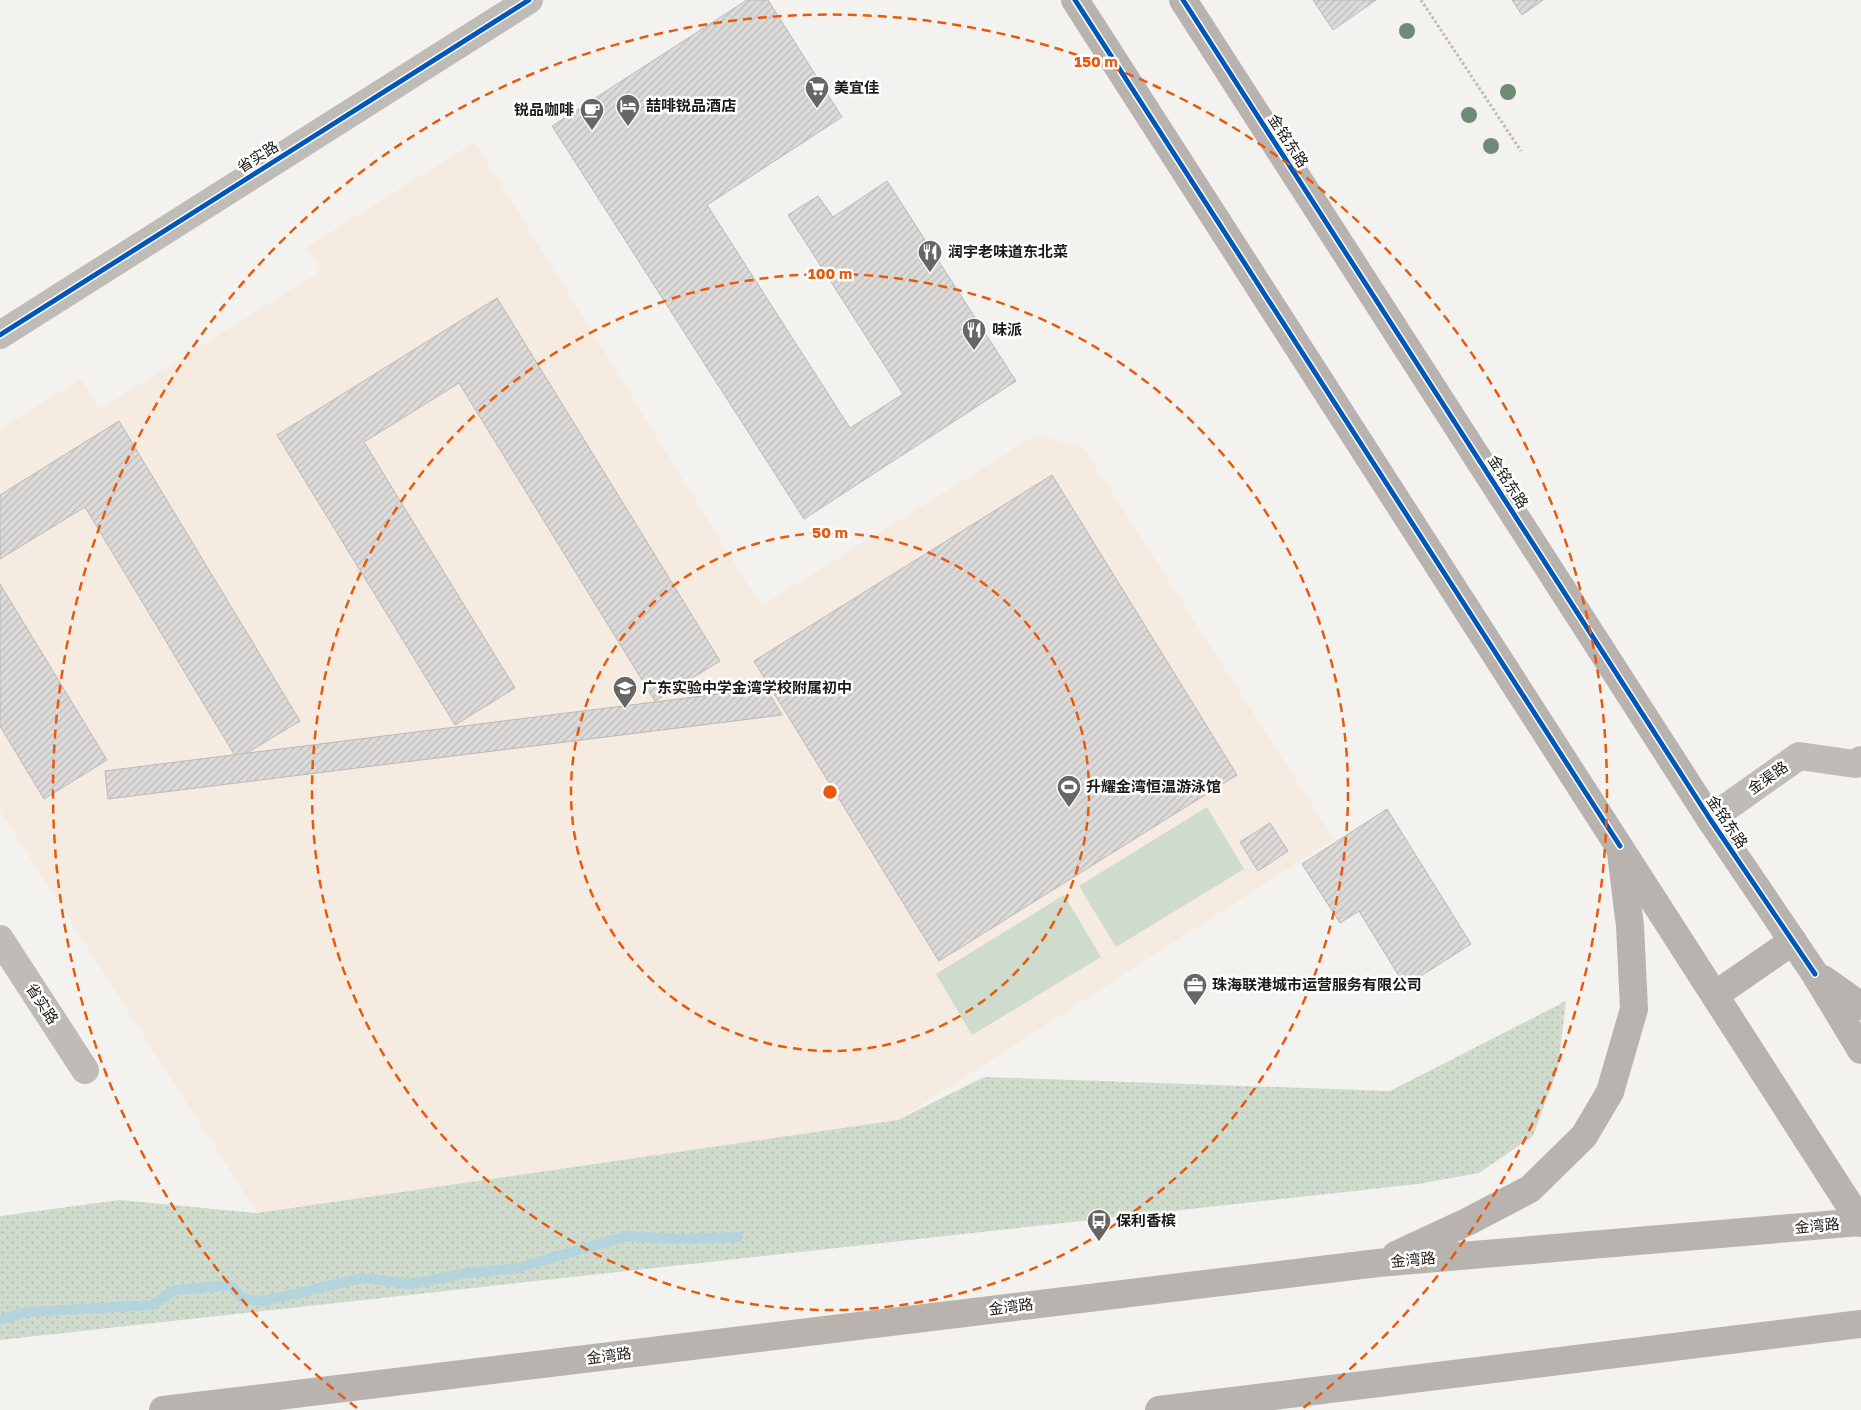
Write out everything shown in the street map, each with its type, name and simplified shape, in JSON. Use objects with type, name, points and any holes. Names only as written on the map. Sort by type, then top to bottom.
[{"type":"main road","points":[[1076,0],[1861,1222]]},
{"type":"main road","name":"金铭东路","points":[[1183,0],[1710,819],[1816,974],[1861,1050]]},
{"type":"main road","points":[[1378,1263],[1469,1221],[1530,1189],[1584,1136],[1610,1092],[1634,1009],[1630,926],[1620,846]]},
{"type":"main road","points":[[1715,994],[1793,941]]},
{"type":"main road","points":[[1816,974],[1861,1006]]},
{"type":"main road","name":"金湾路","points":[[163,1410],[1378,1263],[1861,1222]]},
{"type":"main road","points":[[1159,1410],[1861,1324]]},
{"type":"street","name":"省实路","points":[[0,336],[529,0]]},
{"type":"street","name":"金渠路","points":[[1710,819],[1799,756],[1854,764],[1861,760]]},
{"type":"street","name":"省实路","points":[[0,939],[85,1070]]},
{"type":"path","points":[[1421,0],[1521,151]]},
{"type":"shaded area","name":"广东实验中学金湾学校附属初中","points":[[475,142],[761,606],[1036,435],[1083,447],[1334,839],[898,1120],[257,1213],[0,811],[0,429],[81,379],[100,409],[321,271],[307,247]]},
{"type":"green space","points":[[1207,807],[1244,869],[1116,947],[1079,886]]},
{"type":"green space","points":[[1064,895],[1101,957],[972,1035],[936,974]]},
{"type":"green space","points":[[1566,1001],[1558,1068],[1533,1136],[1479,1173],[1418,1184],[0,1340],[0,1216],[120,1200],[257,1213],[898,1120],[984,1077],[1390,1091]]},
{"type":"building","points":[[747,0],[768,0],[842,117],[707,205],[850,428],[903,394],[788,215],[818,196],[833,217],[887,181],[1016,381],[804,519],[552,126]]},
{"type":"building","points":[[1313,0],[1376,0],[1333,30]]},
{"type":"building","points":[[1512,0],[1543,0],[1522,15]]},
{"type":"building","points":[[497,298],[720,661],[655,701],[459,383],[364,442],[515,688],[455,725],[277,435]]},
{"type":"building","points":[[119,421],[300,721],[237,759],[85,507],[0,559],[0,495]]},
{"type":"building","points":[[1052,475],[1237,775],[939,961],[754,661]]},
{"type":"building","points":[[0,584],[107,760],[44,799],[0,726]]},
{"type":"building","points":[[766,688],[782,715],[108,799],[105,771]]},
{"type":"building","points":[[1387,809],[1471,944],[1405,986],[1359,911],[1340,923],[1302,864]]},
{"type":"building","points":[[1270,823],[1288,851],[1258,871],[1240,842]]},
{"type":"waterway","points":[[0,1320],[27,1312],[152,1305],[175,1290],[230,1285],[243,1299],[265,1301],[362,1278],[411,1284],[466,1273],[517,1268],[627,1236],[678,1239],[738,1237]]},
{"type":"cycle path","points":[[0,335],[529,0]]},
{"type":"cycle path","points":[[1075,0],[1620,846]]},
{"type":"cycle path","points":[[1183,0],[1710,819],[1815,974]]},
{"type":"place","name":"美宜佳","points":[[817,109]]},
{"type":"place","name":"喆啡锐品酒店","points":[[628,127]]},
{"type":"place","name":"锐品咖啡","points":[[592,131]]},
{"type":"place","name":"润宇老味道东北菜","points":[[930,273]]},
{"type":"place","name":"味派","points":[[974,351]]},
{"type":"place","name":"广东实验中学金湾学校附属初中","points":[[625,709]]},
{"type":"place","name":"升耀金湾恒温游泳馆","points":[[1069,808]]},
{"type":"place","name":"珠海联港城市运营服务有限公司","points":[[1195,1006]]},
{"type":"place","name":"保利香槟","points":[[1099,1242]]}]
